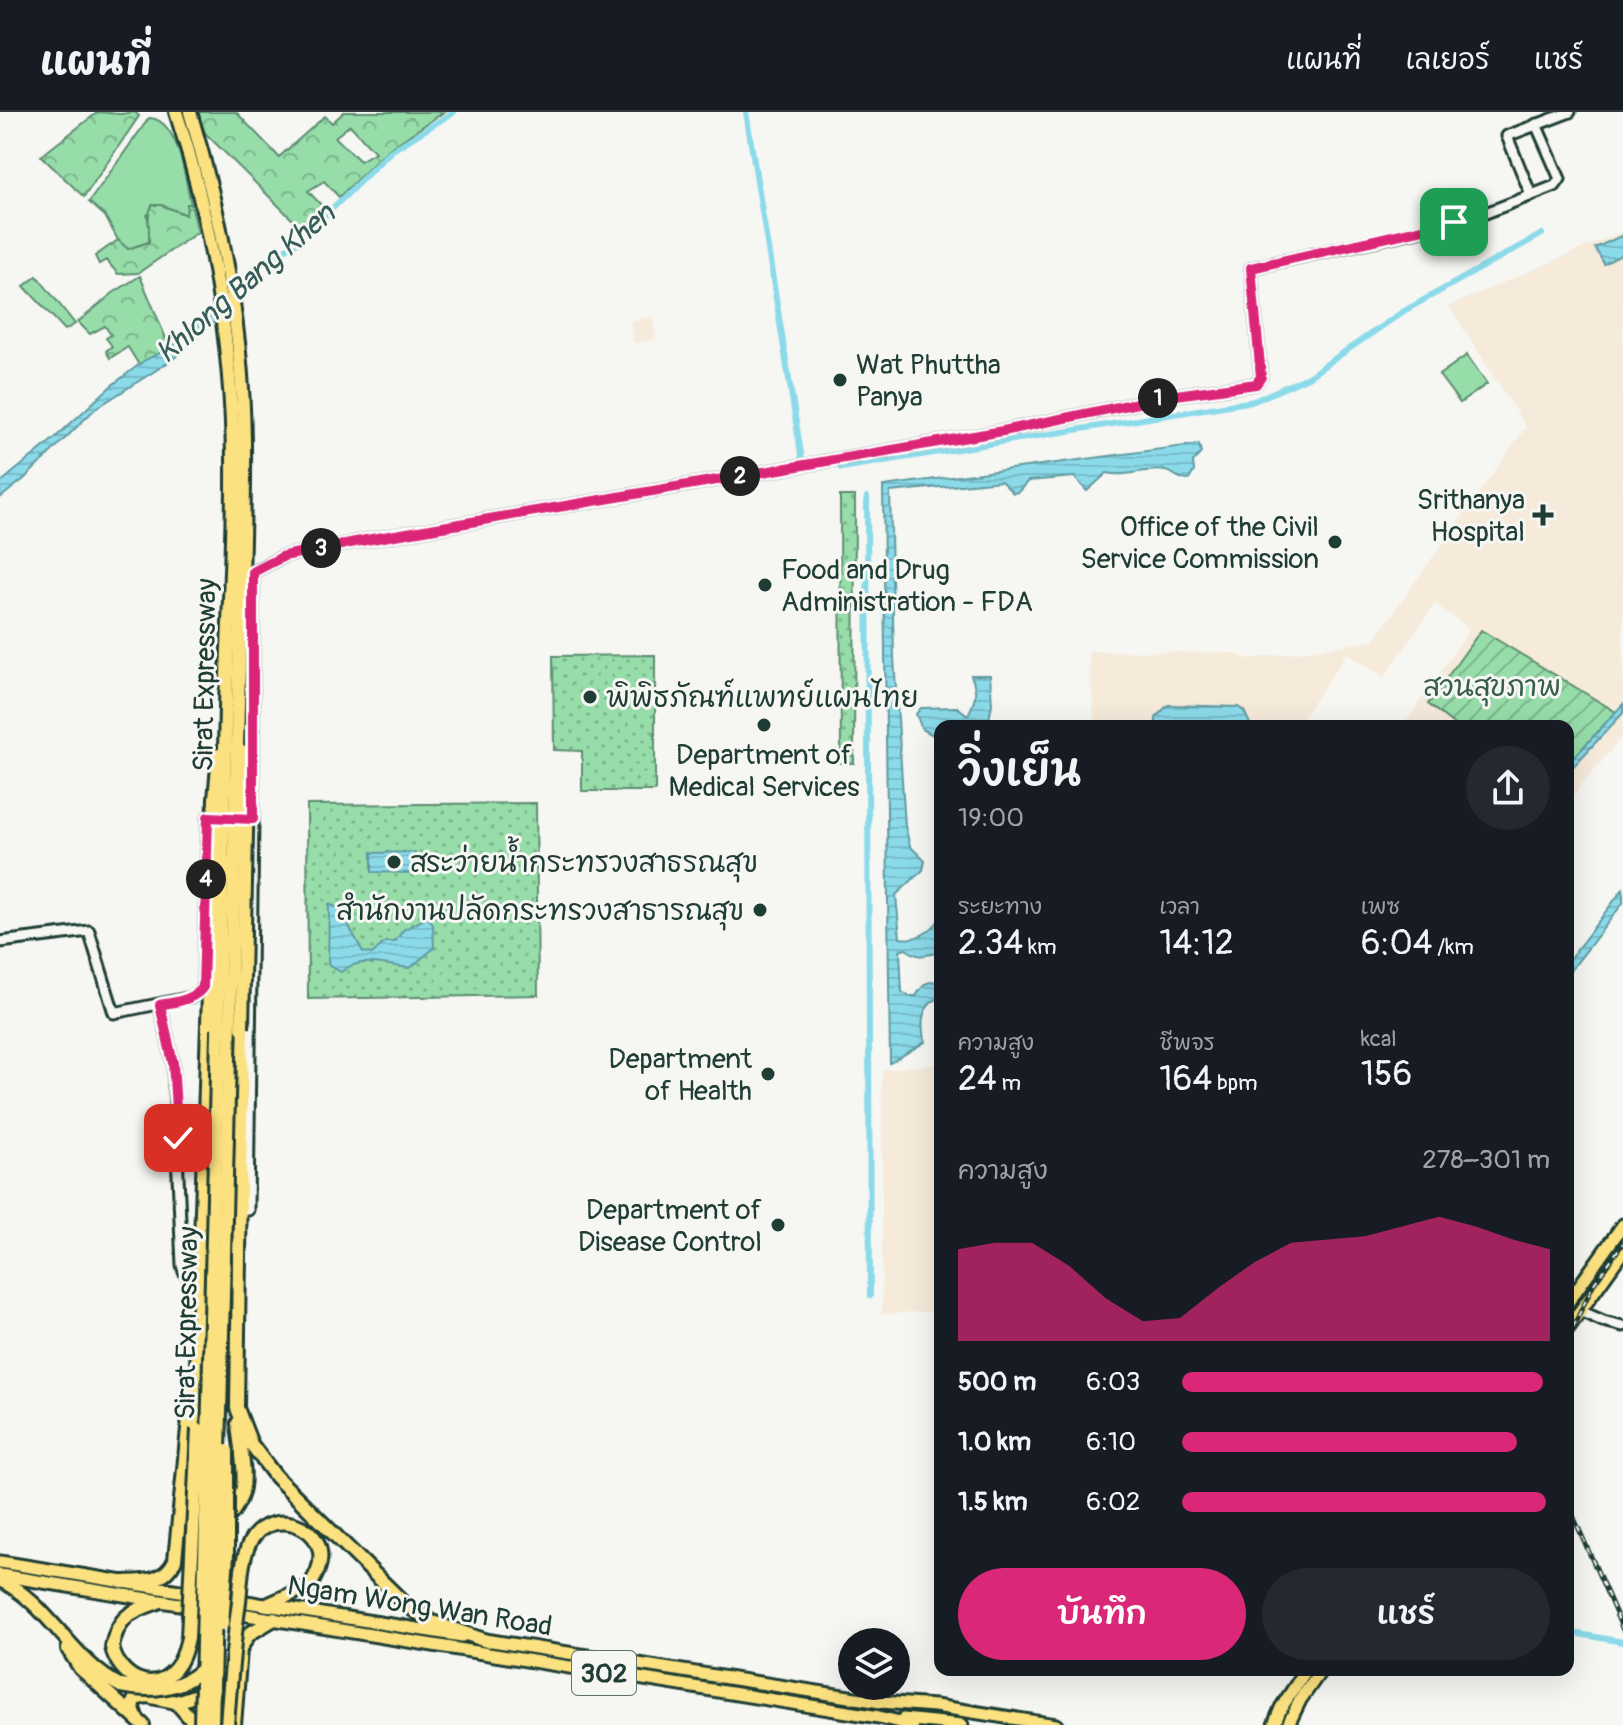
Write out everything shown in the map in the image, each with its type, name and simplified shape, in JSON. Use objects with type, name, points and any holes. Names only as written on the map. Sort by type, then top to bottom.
[{"type":"highway","name":"Sirat Expressway","points":[[176,112],[189,153],[206,230],[227,368],[233,458],[222,1404],[212,1725]]},
{"type":"highway","name":"Sirat Expressway","points":[[190,112],[223,246],[244,441],[232,707],[199,1725]]},
{"type":"highway","points":[[122,1582],[157,1579],[165,1575],[175,1560],[192,1388],[197,1367],[201,1293],[216,788],[232,707]]},
{"type":"highway","points":[[207,1595],[199,1579],[199,1549],[204,1540],[236,1510],[243,1495],[245,1476],[237,1408],[243,1209],[240,1106],[247,785],[232,707]]},
{"type":"highway","points":[[207,1106],[211,1099],[222,1094],[231,1096],[240,1106]]},
{"type":"highway","points":[[158,1602],[130,1611],[115,1630],[112,1647],[115,1662],[123,1672],[136,1679],[151,1681],[163,1678],[174,1670],[183,1656],[188,1638],[200,1390],[197,1367]]},
{"type":"highway","points":[[0,1577],[41,1611],[104,1678],[121,1686],[145,1691],[169,1687],[189,1679],[209,1661],[219,1638],[226,1589],[228,1497],[222,1404]]},
{"type":"highway","points":[[237,1408],[251,1444],[276,1477],[406,1605],[432,1622],[487,1641]]},
{"type":"highway","points":[[227,1725],[231,1659],[243,1566],[251,1539],[262,1528],[274,1523],[289,1523],[305,1529],[317,1540],[322,1558],[319,1573],[309,1586],[267,1605]]},
{"type":"highway","points":[[41,1611],[80,1668],[143,1725]]},
{"type":"highway","points":[[234,1725],[240,1649],[249,1634],[274,1619]]},
{"type":"highway","points":[[143,1725],[133,1714],[135,1699],[147,1696],[176,1702],[209,1691]]},
{"type":"highway","points":[[176,1702],[199,1725]]},
{"type":"main road","points":[[1574,1294],[1623,1225]]},
{"type":"main road","points":[[1574,1320],[1623,1251]]},
{"type":"main road","points":[[1578,1289],[1583,1307]]},
{"type":"main road","name":"Ngam Wong Wan Road","points":[[0,1562],[881,1702],[935,1706],[1056,1725]]},
{"type":"main road","name":"Ngam Wong Wan Road","points":[[0,1577],[879,1717],[912,1725]]},
{"type":"main road","points":[[1274,1725],[1302,1676]]},
{"type":"main road","points":[[1288,1725],[1317,1676]]},
{"type":"main road","name":"Ngam Wong Wan Road","points":[[881,1702],[958,1722]]},
{"type":"main road","name":"Ngam Wong Wan Road","points":[[879,1717],[958,1722]]},
{"type":"main road","points":[[958,1722],[1009,1725]]},
{"type":"street","points":[[1531,195],[1507,136],[1570,112]]},
{"type":"street","points":[[243,1209],[253,819],[253,572],[278,558],[366,540],[1003,431],[1132,403],[1260,381],[1251,268],[1445,225],[1555,186],[1560,179],[1536,124]]},
{"type":"street","points":[[0,942],[89,931],[114,1013],[192,997],[203,987],[208,817],[253,819]]},
{"type":"street","points":[[160,1005],[173,1063],[182,1265],[201,1293]]},
{"type":"street","points":[[181,1228],[192,1232],[202,1229]]},
{"type":"street","points":[[1583,1307],[1603,1321],[1623,1326]]},
{"type":"shaded area","name":"Srithanya Hospital","points":[[1623,231],[1623,735],[1574,794],[1574,720],[1407,720],[1470,629],[1435,604],[1384,677],[1347,653],[1301,720],[1094,720],[1088,651],[1234,653],[1248,659],[1373,641],[1526,427],[1449,306]]},
{"type":"shaded area","points":[[652,317],[656,339],[634,343],[630,321]]},
{"type":"shaded area","points":[[934,1065],[934,1311],[882,1314],[882,1070]]},
{"type":"green space","points":[[98,112],[135,112],[139,116],[84,197],[41,156]]},
{"type":"green space","points":[[198,112],[236,112],[279,157],[325,116],[332,123],[344,112],[444,112],[389,149],[339,197],[324,181],[308,191],[324,208],[303,230],[205,133]],"holes":[[[350,125],[375,152],[360,161],[335,137]]]},
{"type":"green space","points":[[149,118],[159,121],[174,139],[191,204],[187,204],[187,215],[161,205],[147,215],[149,242],[127,249],[118,240],[105,216],[89,202]]},
{"type":"green space","points":[[187,204],[191,204],[198,232],[138,273],[118,274],[106,260],[99,264],[95,256],[118,240],[128,249],[149,242],[152,205],[161,205],[186,215]]},
{"type":"green space","points":[[37,276],[75,324],[65,330],[24,286]]},
{"type":"green space","points":[[140,276],[170,348],[139,365],[128,347],[110,358],[106,351],[112,346],[106,338],[111,335],[105,326],[90,334],[78,322],[113,293]]},
{"type":"green space","points":[[1467,355],[1487,384],[1460,403],[1439,375]]},
{"type":"green space","points":[[840,496],[855,496],[854,763],[841,763]]},
{"type":"green space","name":"สวนสุขภาพ","points":[[1481,630],[1616,712],[1574,758],[1574,720],[1448,720],[1428,704]]},
{"type":"green space","points":[[655,655],[655,791],[582,791],[582,751],[554,750],[553,656]]},
{"type":"green space","points":[[536,803],[538,995],[308,999],[307,805]]},
{"type":"water","points":[[1623,235],[1623,254],[1604,264],[1595,248]]},
{"type":"water","points":[[214,307],[215,321],[172,360],[95,409],[24,479],[0,498],[0,483],[111,386],[145,360],[170,348]]},
{"type":"water","points":[[1199,444],[1201,453],[1193,462],[1194,471],[1189,480],[1165,471],[1152,470],[1107,473],[1087,491],[1074,477],[1028,481],[1013,493],[1001,481],[890,492],[894,658],[905,826],[910,846],[925,861],[923,870],[896,895],[900,938],[912,938],[934,926],[934,954],[920,956],[906,949],[900,951],[902,992],[916,996],[925,984],[934,982],[934,1001],[924,1016],[925,1042],[890,1063],[883,486]]},
{"type":"water","points":[[971,675],[990,675],[992,704],[989,720],[934,720],[934,735],[922,729],[916,714],[921,708],[957,707],[968,715],[975,686]]},
{"type":"water","points":[[1623,704],[1623,713],[1574,766],[1574,757]]},
{"type":"water","points":[[1168,705],[1238,707],[1248,720],[1156,720]]},
{"type":"water","name":"สระว่ายน้ำกระทรวงสาธรณสุข","points":[[415,852],[415,873],[372,872],[372,853]]},
{"type":"water","points":[[1623,889],[1623,903],[1574,966],[1574,953]]},
{"type":"water","points":[[329,904],[339,908],[363,952],[372,954],[385,942],[395,942],[403,930],[428,917],[433,925],[434,948],[410,968],[365,963],[341,972],[328,964]]},
{"type":"waterway","name":"Khlong Bang Khen","points":[[233,294],[249,272],[299,241],[391,151],[454,112]]},
{"type":"waterway","points":[[746,112],[802,460]]},
{"type":"waterway","points":[[841,468],[1254,401],[1308,377],[1404,311],[1542,234]]},
{"type":"waterway","points":[[867,497],[870,1296]]},
{"type":"waterway","points":[[1574,1633],[1623,1642]]},
{"type":"railway","points":[[1574,1325],[1593,1285],[1623,1243]]},
{"type":"railway","points":[[1574,1518],[1623,1630]]},
{"type":"place","name":"Wat Phuttha Panya","points":[[840,380]]},
{"type":"place","name":"Srithanya Hospital","points":[[1543,515]]},
{"type":"place","name":"Office of the Civil Service Commission","points":[[1335,542]]},
{"type":"place","name":"Food and Drug Administration - FDA","points":[[765,585]]},
{"type":"place","name":"พิพิธภัณฑ์แพทย์แผนไทย","points":[[590,697]]},
{"type":"place","name":"Department of Medical Services","points":[[764,725]]},
{"type":"place","name":"สระว่ายน้ำกระทรวงสาธรณสุข","points":[[394,862]]},
{"type":"place","name":"สำนักงานปลัดกระทรวงสาธารณสุข","points":[[760,910]]},
{"type":"place","name":"Department of Health","points":[[768,1074]]},
{"type":"place","name":"Department of Disease Control","points":[[778,1225]]},
{"type":"route","points":[[178,1138],[173,1063],[160,1005],[192,997],[203,987],[208,817],[253,819],[253,572],[284,556],[366,540],[1003,431],[1176,395],[1256,384],[1261,377],[1251,268],[1454,222]]}]
